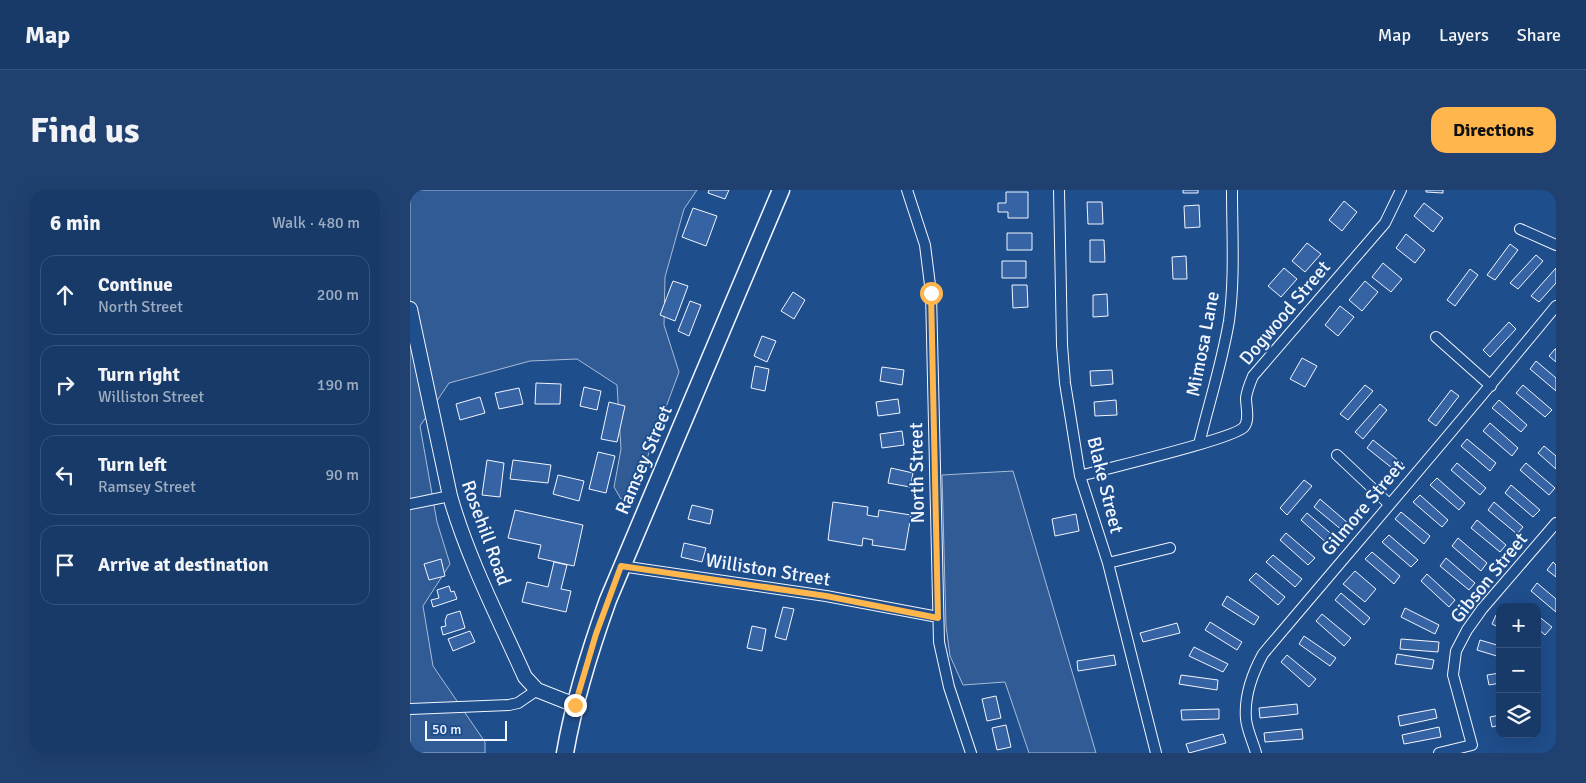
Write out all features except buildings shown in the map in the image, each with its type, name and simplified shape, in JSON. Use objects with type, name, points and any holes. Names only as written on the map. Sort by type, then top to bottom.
[{"type":"main road","name":"Ramsey Street","points":[[565,753],[575,705],[596,634],[621,566],[781,190]]},
{"type":"main road","name":"Rosehill Road","points":[[410,309],[415,358],[456,517],[475,565],[525,677],[537,690]]},
{"type":"main road","points":[[537,690],[575,705]]},
{"type":"street","name":"North Street","points":[[907,190],[925,246],[931,293],[938,618],[942,657],[949,687],[971,753]]},
{"type":"street","name":"Blake Street","points":[[1059,190],[1065,383],[1080,476],[1108,564],[1156,753]]},
{"type":"street","name":"Mimosa Lane","points":[[1199,444],[1224,349],[1229,319],[1232,289],[1232,190]]},
{"type":"street","name":"Dogwood Street","points":[[1199,444],[1237,433],[1243,429],[1247,422],[1248,390],[1253,376],[1385,223],[1401,190]]},
{"type":"street","points":[[1520,229],[1556,245]]},
{"type":"street","name":"Gilmore Street","points":[[1256,753],[1246,720],[1246,706],[1252,678],[1263,654],[1491,386],[1556,306]]},
{"type":"street","points":[[1436,337],[1491,386]]},
{"type":"street","points":[[1080,476],[1199,444]]},
{"type":"street","points":[[1337,455],[1389,504]]},
{"type":"street","points":[[410,504],[450,496]]},
{"type":"street","name":"Gibson Street","points":[[1439,753],[1472,745],[1453,675],[1456,652],[1467,630],[1482,609],[1556,523]]},
{"type":"street","points":[[1108,564],[1170,548]]},
{"type":"street","name":"Williston Street","points":[[621,566],[826,596],[938,618]]},
{"type":"street","points":[[410,709],[509,705],[518,703],[537,690]]},
{"type":"shaded area","points":[[410,190],[697,190],[684,209],[665,277],[664,325],[679,372],[636,488],[621,499],[614,487],[621,449],[617,385],[577,359],[530,361],[449,383],[420,426],[437,522],[450,564],[423,606],[433,666],[485,742],[485,753],[410,753]]},
{"type":"shaded area","points":[[1013,471],[1096,753],[1029,753],[1005,682],[963,685],[950,656],[946,626],[942,475]]},
{"type":"route","points":[[575,705],[596,634],[621,566],[826,596],[938,618],[931,293]]}]
